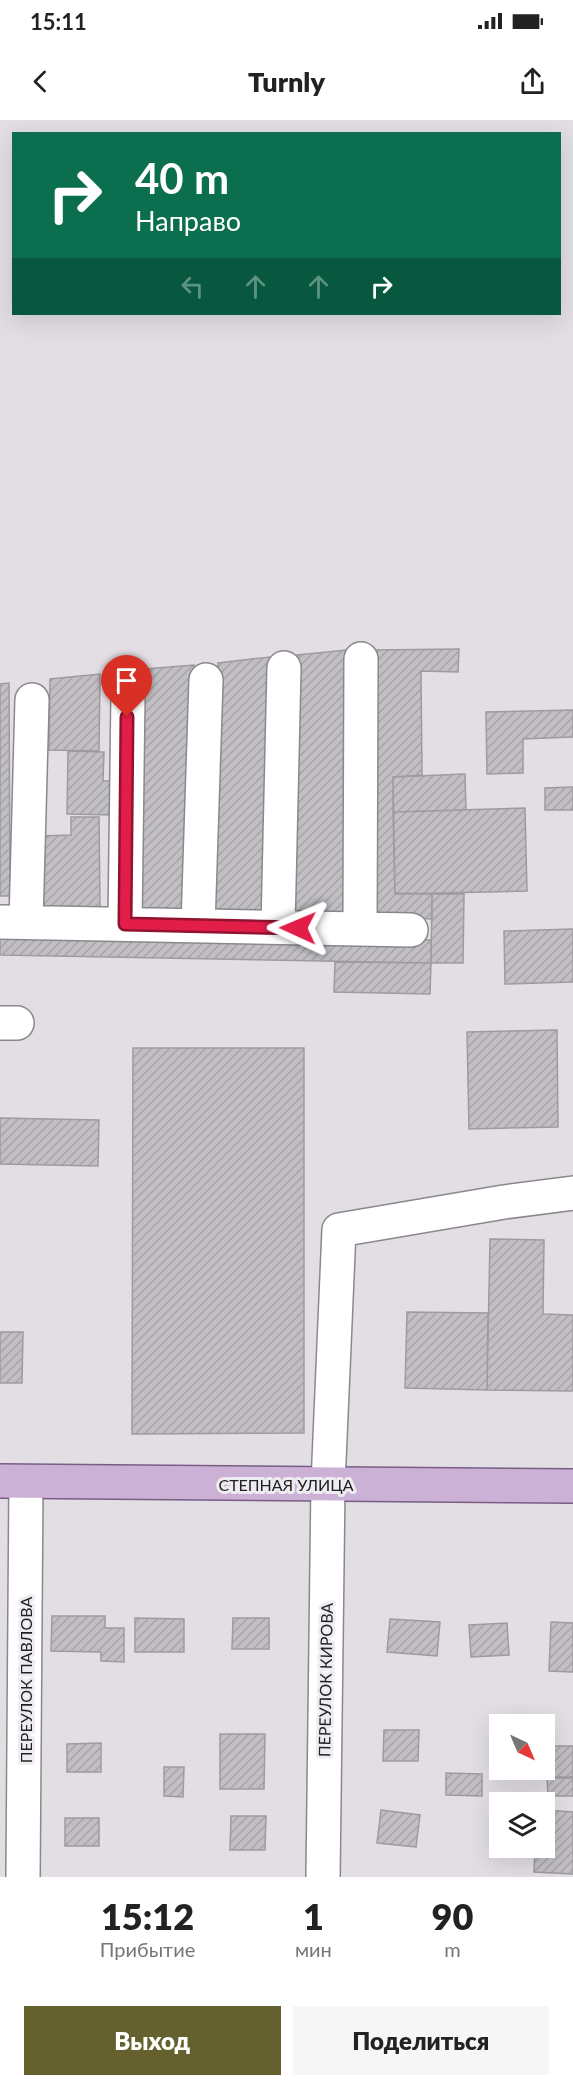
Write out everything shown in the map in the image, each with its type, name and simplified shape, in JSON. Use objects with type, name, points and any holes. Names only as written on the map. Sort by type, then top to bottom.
[{"type":"main road","name":"СТЕПНАЯ УЛИЦА","points":[[13,1482],[573,1486]]},
{"type":"street","points":[[360,929],[361,659]]},
{"type":"street","points":[[278,927],[284,668]]},
{"type":"street","points":[[198,926],[206,680]]},
{"type":"street","points":[[125,924],[128,694]]},
{"type":"street","points":[[32,700],[13,922],[411,930]]},
{"type":"street","name":"ПЕРЕУЛОК КИРОВА","points":[[323,1877],[328,1484],[339,1230],[504,1202],[573,1193]]},
{"type":"street","name":"ПЕРЕУЛОК ПАВЛОВА","points":[[13,1482],[23,1877]]},
{"type":"building","points":[[459,649],[458,672],[421,671],[422,775],[393,777],[395,893],[432,894],[432,919],[370,916],[373,650]]},
{"type":"building","points":[[346,650],[344,915],[294,915],[297,655]]},
{"type":"building","points":[[270,657],[262,913],[209,912],[218,663]]},
{"type":"building","points":[[194,665],[187,909],[137,908],[145,669]]},
{"type":"building","points":[[100,674],[99,751],[49,750],[50,679]]},
{"type":"building","points":[[9,683],[10,896],[0,896],[0,684]]},
{"type":"building","points":[[573,710],[573,737],[523,739],[523,773],[487,774],[486,712]]},
{"type":"building","points":[[68,751],[104,752],[103,781],[114,781],[114,815],[67,814]]},
{"type":"building","points":[[465,774],[466,810],[393,812],[393,777]]},
{"type":"building","points":[[573,787],[573,810],[545,810],[545,788]]},
{"type":"building","points":[[525,808],[527,891],[395,894],[393,812]]},
{"type":"building","points":[[71,817],[99,817],[100,908],[39,909],[39,836],[71,835]]},
{"type":"building","points":[[432,894],[464,894],[463,963],[431,963]]},
{"type":"building","points":[[573,929],[573,982],[505,984],[504,931]]},
{"type":"building","points":[[0,931],[431,940],[431,963],[0,955]]},
{"type":"building","points":[[335,962],[431,963],[430,994],[334,992]]},
{"type":"building","points":[[557,1030],[558,1127],[469,1129],[467,1032]]},
{"type":"building","points":[[133,1048],[304,1048],[304,1433],[132,1434]]},
{"type":"building","points":[[0,1118],[99,1120],[98,1166],[0,1164]]},
{"type":"building","points":[[490,1239],[544,1240],[543,1314],[573,1315],[573,1391],[487,1390]]},
{"type":"building","points":[[407,1312],[488,1313],[487,1390],[405,1388]]},
{"type":"building","points":[[0,1332],[23,1332],[22,1383],[0,1383]]},
{"type":"building","points":[[52,1616],[105,1616],[105,1628],[124,1628],[124,1662],[101,1661],[101,1652],[51,1651]]},
{"type":"building","points":[[135,1618],[184,1619],[184,1652],[135,1652]]},
{"type":"building","points":[[233,1618],[269,1618],[269,1649],[232,1649]]},
{"type":"building","points":[[390,1619],[440,1622],[437,1656],[387,1652]]},
{"type":"building","points":[[551,1622],[573,1623],[573,1672],[549,1671]]},
{"type":"building","points":[[507,1623],[509,1655],[471,1657],[469,1625]]},
{"type":"building","points":[[384,1730],[419,1730],[418,1761],[383,1761]]},
{"type":"building","points":[[220,1734],[265,1734],[264,1789],[220,1789]]},
{"type":"building","points":[[101,1743],[101,1772],[67,1772],[67,1744]]},
{"type":"building","points":[[555,1746],[573,1746],[573,1777],[555,1777]]},
{"type":"building","points":[[164,1767],[184,1767],[183,1797],[164,1796]]},
{"type":"building","points":[[446,1773],[482,1774],[482,1796],[446,1795]]},
{"type":"building","points":[[573,1778],[573,1796],[555,1796],[555,1792],[548,1792],[547,1780]]},
{"type":"building","points":[[381,1810],[420,1815],[416,1847],[377,1843]]},
{"type":"building","points":[[555,1811],[573,1812],[573,1874],[534,1872],[535,1858],[555,1858]]},
{"type":"building","points":[[231,1816],[266,1816],[265,1850],[230,1850]]},
{"type":"building","points":[[65,1818],[99,1818],[99,1846],[65,1846]]},
{"type":"route","points":[[127,717],[125,924],[298,928]]}]
